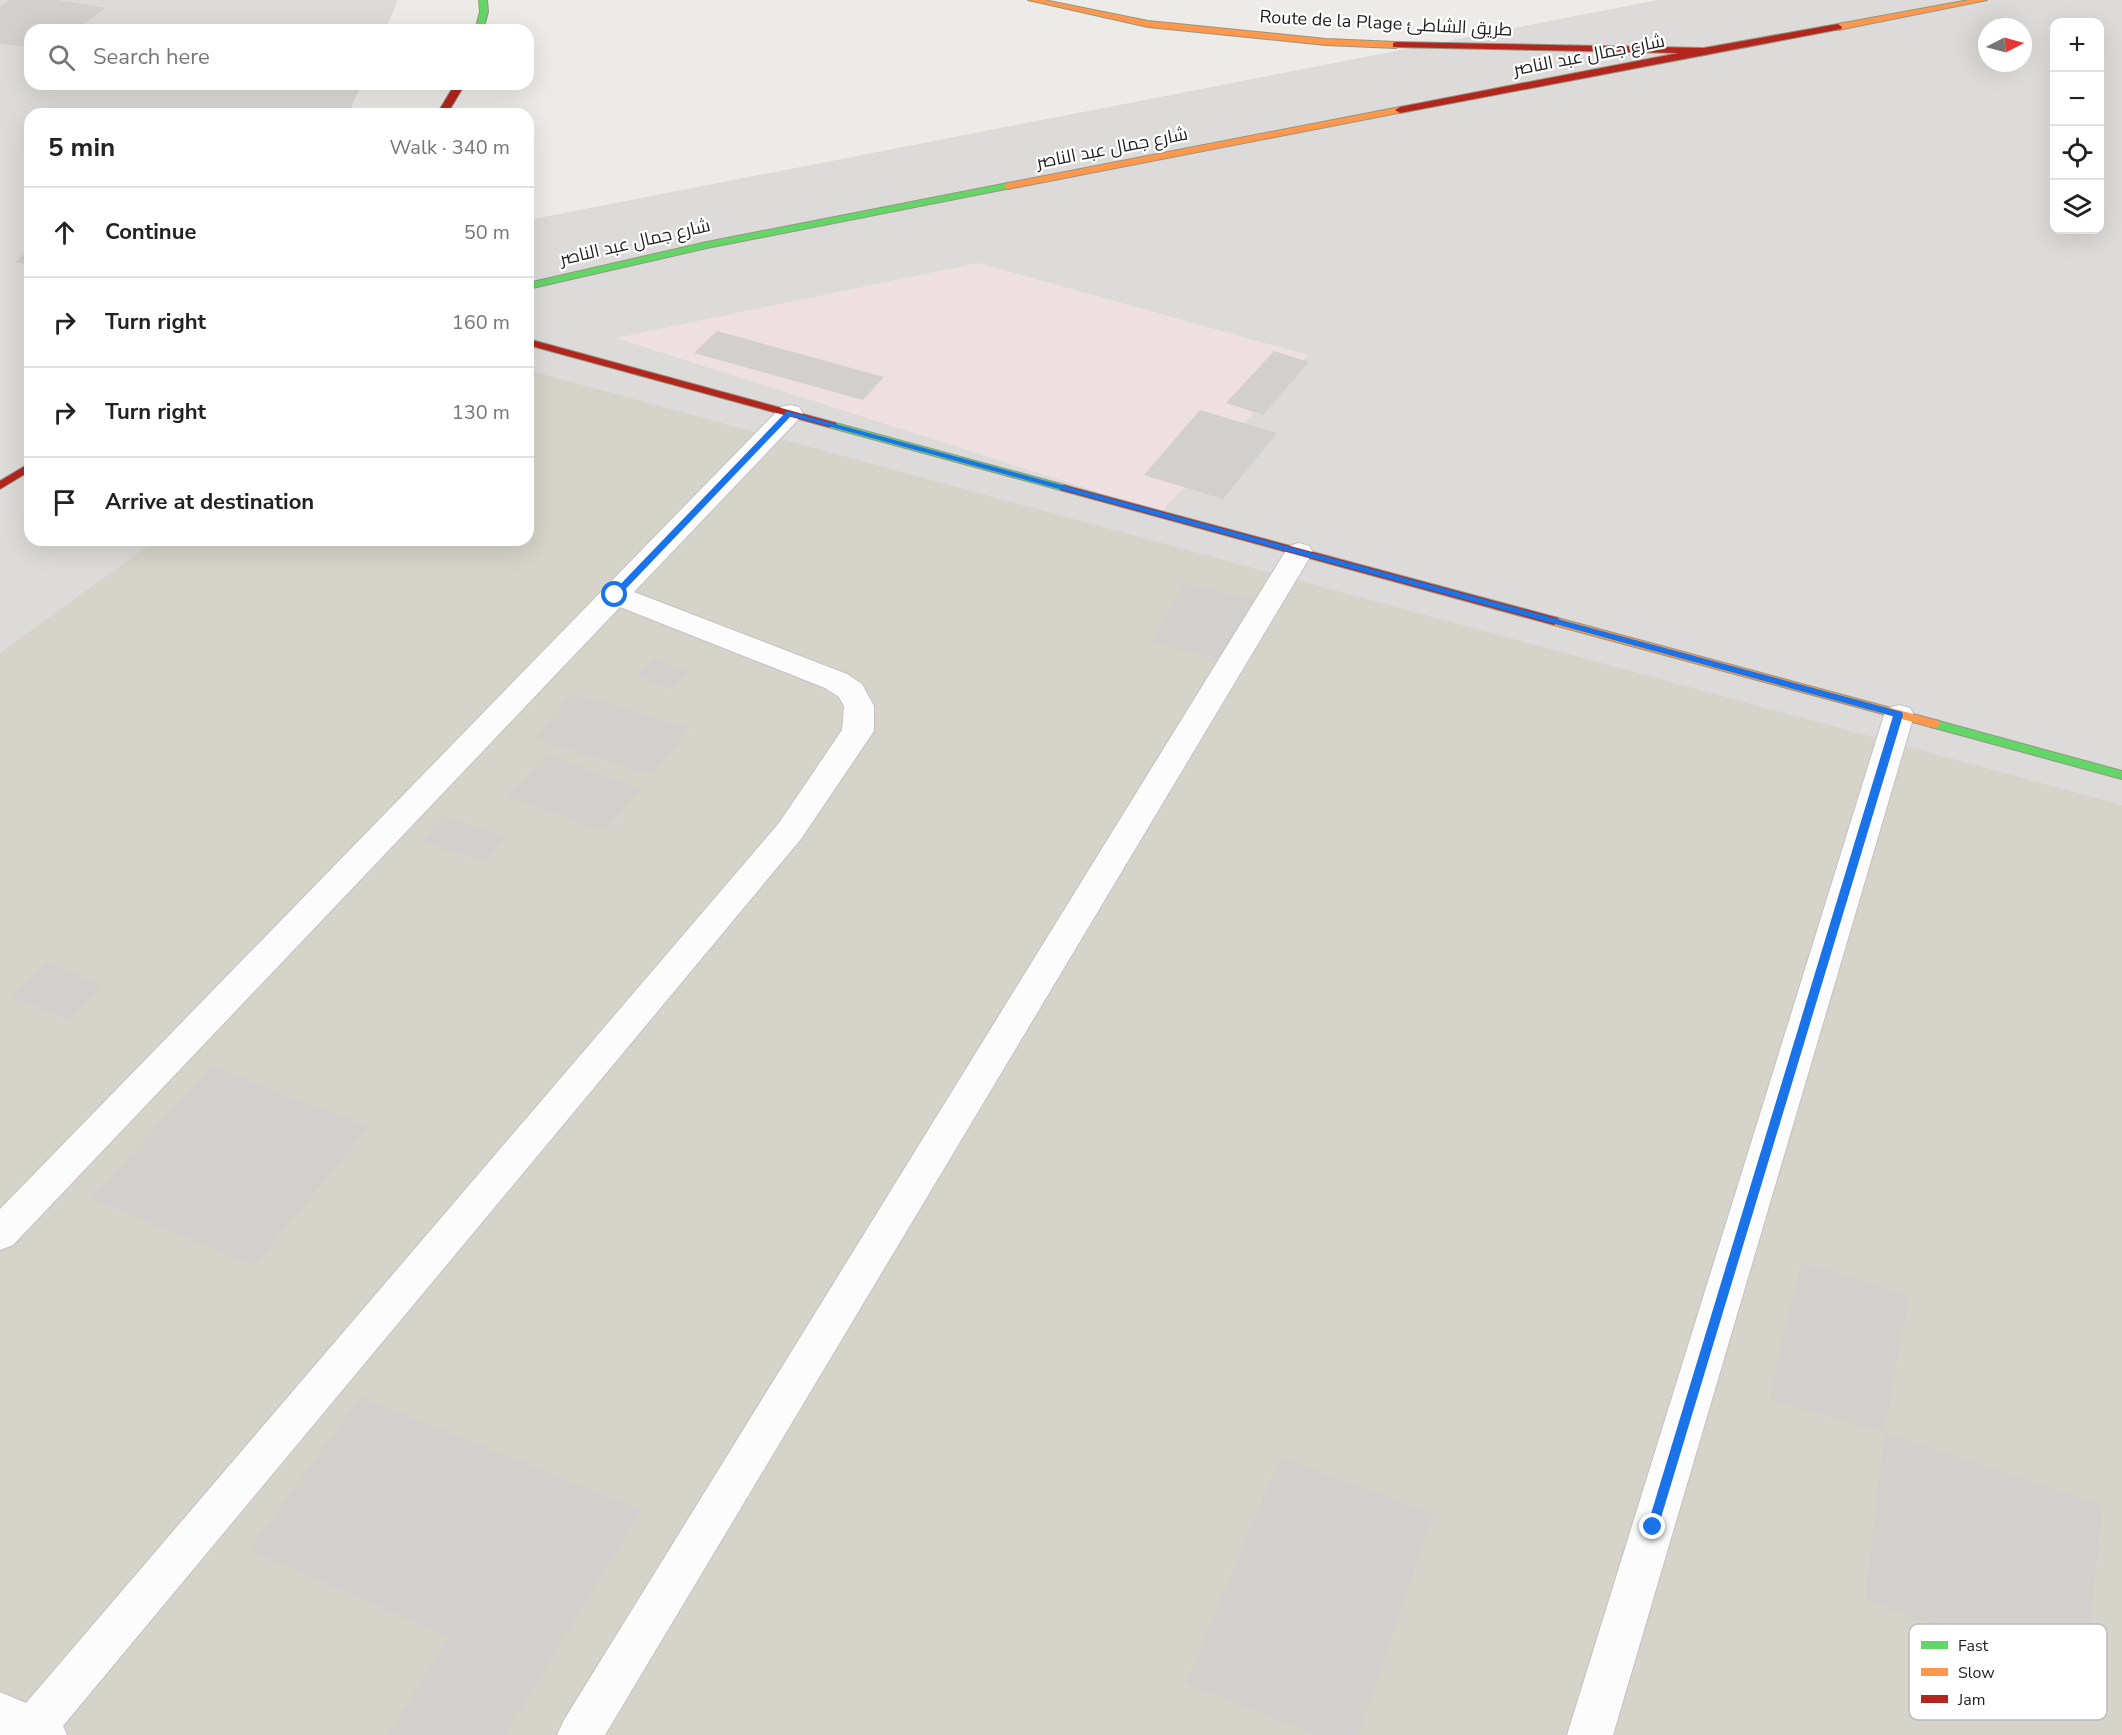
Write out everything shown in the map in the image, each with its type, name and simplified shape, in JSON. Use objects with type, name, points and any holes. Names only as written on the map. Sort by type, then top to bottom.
[{"type":"main road","points":[[481,24],[484,12],[483,0]]},
{"type":"main road","name":"Route de la Plage طريق الشاطئ","points":[[1032,0],[1148,24],[1326,42],[1476,48],[1704,51]]},
{"type":"main road","points":[[1704,51],[1983,0]]},
{"type":"main road","name":"شارع جمال عبد الناصر","points":[[534,284],[732,239],[1704,51]]},
{"type":"main road","points":[[446,108],[456,90]]},
{"type":"main road","points":[[534,344],[2122,775]]},
{"type":"main road","points":[[0,486],[24,470]]},
{"type":"street","points":[[0,1233],[790,413]]},
{"type":"street","points":[[580,1735],[1299,552]]},
{"type":"street","points":[[26,1728],[790,831],[858,731],[858,706],[851,691],[836,681],[615,595]]},
{"type":"street","points":[[1590,1735],[1899,715]]},
{"type":"shaded area","points":[[0,0],[398,0],[388,24],[24,24],[24,90],[359,90],[351,108],[24,108],[24,546],[534,546],[534,219],[1658,0],[2122,0],[2122,1735],[0,1735]]},
{"type":"shaded area","points":[[978,263],[1308,355],[1161,512],[616,338]]},
{"type":"shaded area","points":[[534,372],[2122,805],[2122,1735],[0,1735],[0,653],[148,546],[534,546]]},
{"type":"building","points":[[10,0],[56,0],[105,8],[84,24],[24,24],[24,46],[0,44],[0,6]]},
{"type":"building","points":[[24,254],[24,264],[15,262]]},
{"type":"building","points":[[717,331],[884,377],[863,400],[694,353]]},
{"type":"building","points":[[1274,351],[1309,362],[1263,415],[1226,403]]},
{"type":"building","points":[[1200,410],[1277,433],[1223,499],[1144,475]]},
{"type":"building","points":[[1184,583],[1258,600],[1227,661],[1151,642]]},
{"type":"building","points":[[654,658],[689,673],[672,690],[636,675]]},
{"type":"building","points":[[572,693],[690,728],[652,775],[533,739]]},
{"type":"building","points":[[546,754],[642,789],[604,832],[507,796]]},
{"type":"building","points":[[443,816],[507,836],[486,862],[421,842]]},
{"type":"building","points":[[47,962],[104,986],[69,1020],[10,996]]},
{"type":"building","points":[[211,1066],[369,1127],[254,1266],[91,1198]]},
{"type":"building","points":[[1801,1262],[1909,1296],[1884,1433],[1769,1399]]},
{"type":"building","points":[[360,1397],[641,1510],[505,1735],[387,1735],[450,1637],[249,1550]]},
{"type":"building","points":[[1884,1433],[2103,1506],[2090,1624],[1932,1624],[1865,1600]]},
{"type":"building","points":[[1280,1457],[1434,1514],[1358,1735],[1316,1735],[1186,1683]]},
{"type":"traffic: fast","points":[[481,24],[484,12],[483,0]]},
{"type":"traffic: fast","points":[[534,284],[707,245],[1008,186]]},
{"type":"traffic: fast","points":[[832,425],[1064,488]]},
{"type":"traffic: fast","points":[[1935,724],[2122,775]]},
{"type":"traffic: slow","points":[[1032,0],[1148,24],[1326,42],[1396,45]]},
{"type":"traffic: slow","points":[[1838,27],[1983,0]]},
{"type":"traffic: slow","points":[[1008,186],[1400,110]]},
{"type":"traffic: slow","points":[[1554,621],[1935,724]]},
{"type":"traffic: jam","points":[[1396,45],[1704,51],[1838,27]]},
{"type":"traffic: jam","points":[[1400,110],[1704,51]]},
{"type":"traffic: jam","points":[[446,108],[456,90]]},
{"type":"traffic: jam","points":[[534,344],[832,425]]},
{"type":"traffic: jam","points":[[0,486],[24,470]]},
{"type":"traffic: jam","points":[[1064,488],[1554,621]]},
{"type":"route","points":[[615,595],[790,413],[1899,715],[1653,1527]]}]
